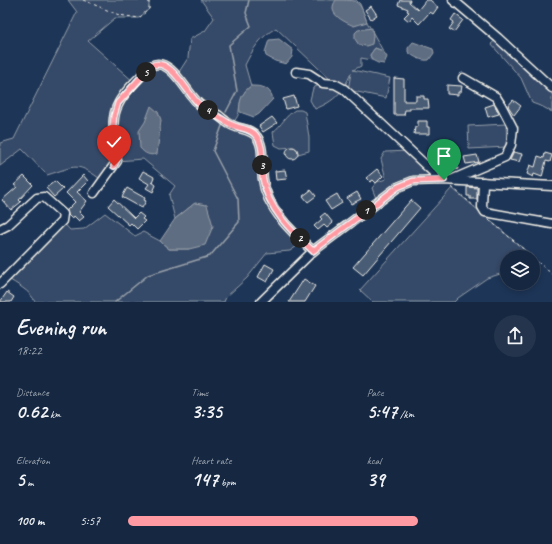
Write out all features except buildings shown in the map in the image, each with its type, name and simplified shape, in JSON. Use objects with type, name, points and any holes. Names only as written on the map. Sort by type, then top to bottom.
[{"type":"street","points":[[453,0],[487,28],[552,88]]},
{"type":"street","points":[[94,193],[117,160],[113,126],[118,103],[151,66],[158,63],[164,65],[177,76],[187,92],[199,104],[231,125],[250,131],[256,135],[261,150],[263,180],[267,196],[280,216],[313,251]]},
{"type":"street","points":[[296,72],[309,74],[324,83],[335,84],[344,89],[434,173],[437,180]]},
{"type":"street","points":[[450,180],[505,157],[511,145],[513,128],[496,97],[463,78]]},
{"type":"street","points":[[262,302],[313,251],[398,187],[413,181],[437,180],[552,186]]},
{"type":"street","points":[[483,182],[482,207],[485,212],[552,224]]},
{"type":"street","points":[[0,229],[8,225],[37,198],[41,197],[44,197],[62,214],[63,218],[62,222],[0,284]]},
{"type":"path","points":[[83,0],[119,15],[139,18],[149,9],[149,0]]},
{"type":"path","points":[[540,263],[552,274]]},
{"type":"shaded area","points":[[68,0],[149,0],[149,9],[139,18],[115,18],[88,41],[135,83],[155,64],[177,75],[188,58],[190,39],[205,31],[214,18],[201,0],[356,0],[360,4],[367,22],[383,51],[375,48],[370,55],[372,60],[361,58],[361,66],[353,70],[390,78],[386,98],[348,90],[351,73],[345,86],[338,95],[328,103],[315,109],[310,100],[313,88],[323,83],[334,83],[276,28],[266,35],[258,44],[245,65],[251,86],[245,91],[242,97],[238,115],[232,125],[256,135],[269,200],[303,242],[290,251],[267,253],[247,278],[226,297],[224,302],[35,302],[27,291],[7,278],[62,221],[70,230],[84,229],[105,213],[135,236],[143,232],[160,241],[169,249],[189,249],[195,203],[175,219],[169,195],[175,186],[143,159],[117,161],[103,181],[87,170],[76,167],[47,175],[22,149],[0,166],[0,143],[14,139],[77,12]]},
{"type":"shaded area","points":[[336,0],[354,1],[360,5],[367,22],[354,26],[341,19],[334,13],[333,5]]},
{"type":"shaded area","points":[[372,28],[372,44],[366,46],[359,45],[355,39],[355,33],[358,30]]},
{"type":"shaded area","points":[[498,38],[552,88],[552,112],[532,103],[521,78],[491,44]]},
{"type":"shaded area","points":[[279,39],[293,50],[292,57],[286,64],[275,61],[266,56],[265,52],[269,40]]},
{"type":"shaded area","points":[[413,42],[433,49],[434,53],[429,60],[423,60],[408,52],[408,48]]},
{"type":"shaded area","points":[[375,48],[383,51],[387,57],[384,64],[372,60],[370,55]]},
{"type":"shaded area","points":[[251,86],[265,88],[270,92],[273,99],[259,114],[254,117],[240,112],[242,97]]},
{"type":"shaded area","points":[[151,106],[158,112],[161,120],[157,154],[150,155],[140,148],[139,131],[145,122]]},
{"type":"shaded area","points":[[295,110],[305,112],[309,137],[309,151],[298,154],[297,149],[294,147],[281,148],[275,145],[273,132]]},
{"type":"shaded area","points":[[506,124],[507,147],[469,149],[468,126]]},
{"type":"shaded area","points":[[410,151],[437,180],[413,181],[377,201],[372,188],[377,182],[386,179],[381,159],[385,152]]},
{"type":"shaded area","points":[[452,188],[525,250],[500,250],[500,274],[487,278],[454,302],[373,302],[360,290]]},
{"type":"shaded area","points":[[195,203],[207,205],[213,226],[205,245],[189,249],[169,249],[160,241],[175,219]]},
{"type":"waterway","points":[[226,112],[237,91],[229,45],[251,26],[246,13],[249,0]]},
{"type":"waterway","points":[[115,302],[148,275],[210,256],[239,222],[238,199],[213,151],[223,123]]},
{"type":"route","points":[[114,166],[117,160],[113,126],[118,103],[151,66],[158,63],[164,65],[177,76],[187,92],[199,104],[218,115],[231,125],[250,131],[256,135],[259,139],[261,150],[263,180],[267,196],[280,216],[313,251],[377,201],[398,187],[413,181],[444,180]]}]
